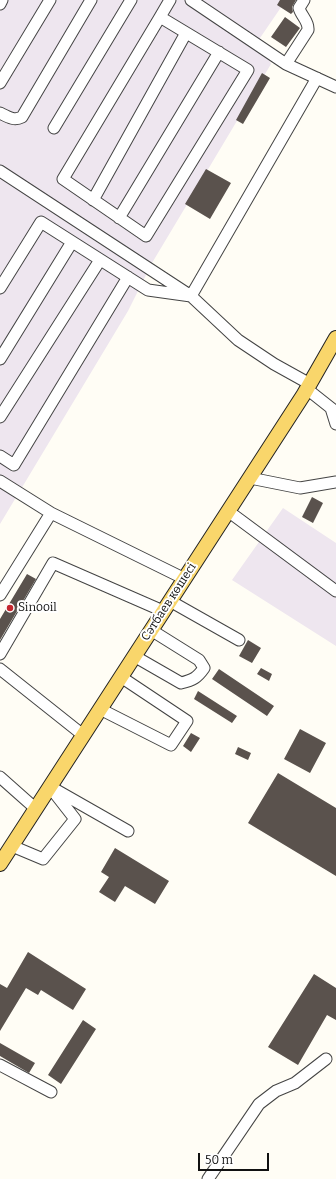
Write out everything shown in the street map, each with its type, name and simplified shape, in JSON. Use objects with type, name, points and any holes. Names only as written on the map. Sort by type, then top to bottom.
[{"type":"main road","name":"Сәтбаев көшесі","points":[[0,863],[250,478],[308,386],[336,338]]},
{"type":"lane","points":[[0,4],[2,0]]},
{"type":"lane","points":[[0,83],[50,0]]},
{"type":"lane","points":[[0,113],[12,119],[22,117],[91,0]]},
{"type":"lane","points":[[54,128],[131,0]]},
{"type":"lane","points":[[160,17],[248,70],[146,236],[63,179],[170,0]]},
{"type":"lane","points":[[191,0],[286,64],[336,87]]},
{"type":"lane","points":[[286,64],[308,30],[308,24],[301,15],[299,8],[304,0]]},
{"type":"lane","points":[[93,200],[186,33]]},
{"type":"lane","points":[[119,218],[218,52]]},
{"type":"lane","points":[[191,296],[317,78]]},
{"type":"lane","points":[[0,171],[191,296],[238,340],[308,386],[334,410],[336,424]]},
{"type":"lane","points":[[0,288],[41,222],[148,290],[191,296]]},
{"type":"lane","points":[[0,359],[72,242]]},
{"type":"lane","points":[[0,417],[100,260]]},
{"type":"lane","points":[[0,456],[14,465],[128,277]]},
{"type":"lane","points":[[250,478],[300,488],[336,482]]},
{"type":"lane","points":[[0,481],[51,514],[185,579]]},
{"type":"lane","points":[[228,511],[336,591]]},
{"type":"lane","points":[[0,595],[51,514]]},
{"type":"lane","points":[[0,654],[53,563],[167,606],[239,640]]},
{"type":"lane","points":[[134,656],[181,683],[192,680],[198,676],[204,668],[199,660],[151,630]]},
{"type":"lane","points":[[0,669],[83,735]]},
{"type":"lane","points":[[100,709],[171,745],[187,721],[121,678]]},
{"type":"lane","points":[[0,777],[36,808]]},
{"type":"lane","points":[[50,787],[128,831]]},
{"type":"lane","points":[[12,846],[43,859],[75,819],[50,787]]},
{"type":"lane","points":[[208,1179],[259,1104],[276,1091],[295,1083],[326,1059]]},
{"type":"lane","points":[[0,1065],[51,1092]]},
{"type":"shaded area","points":[[0,0],[286,0],[260,38],[271,64],[152,263],[128,311],[0,524]]},
{"type":"shaded area","points":[[283,508],[336,543],[336,646],[232,580]]},
{"type":"building","points":[[280,0],[296,0],[292,7],[293,12],[291,14],[277,5]]},
{"type":"building","points":[[285,17],[300,28],[286,47],[271,37]]},
{"type":"building","points":[[262,73],[270,78],[243,124],[236,120]]},
{"type":"building","points":[[206,169],[231,183],[210,219],[185,204]]},
{"type":"building","points":[[312,497],[323,503],[313,523],[302,517]]},
{"type":"building","points":[[27,574],[36,579],[0,640],[0,619]]},
{"type":"building","points":[[248,640],[261,648],[252,663],[239,656]]},
{"type":"building","points":[[261,668],[272,674],[269,681],[257,674]]},
{"type":"building","points":[[219,669],[274,706],[267,716],[212,679]]},
{"type":"building","points":[[198,691],[237,716],[232,723],[194,699]]},
{"type":"building","points":[[300,729],[326,743],[310,773],[284,759]]},
{"type":"building","points":[[191,733],[200,738],[191,752],[183,746]]},
{"type":"building","points":[[238,747],[251,753],[248,760],[235,754]]},
{"type":"building","points":[[278,773],[336,808],[336,876],[248,823]]},
{"type":"building","points":[[115,848],[169,881],[155,904],[125,886],[115,902],[99,892],[109,877],[101,872]]},
{"type":"building","points":[[28,952],[86,989],[73,1010],[41,990],[38,995],[26,988],[0,1031],[0,984],[7,988]]},
{"type":"building","points":[[314,974],[336,988],[336,1020],[327,1015],[298,1065],[268,1047]]},
{"type":"building","points":[[83,1020],[96,1029],[61,1084],[48,1075]]},
{"type":"building","points":[[0,1043],[35,1063],[29,1073],[0,1056]]},
{"type":"place","name":"Sinooil","points":[[10,608]]}]
